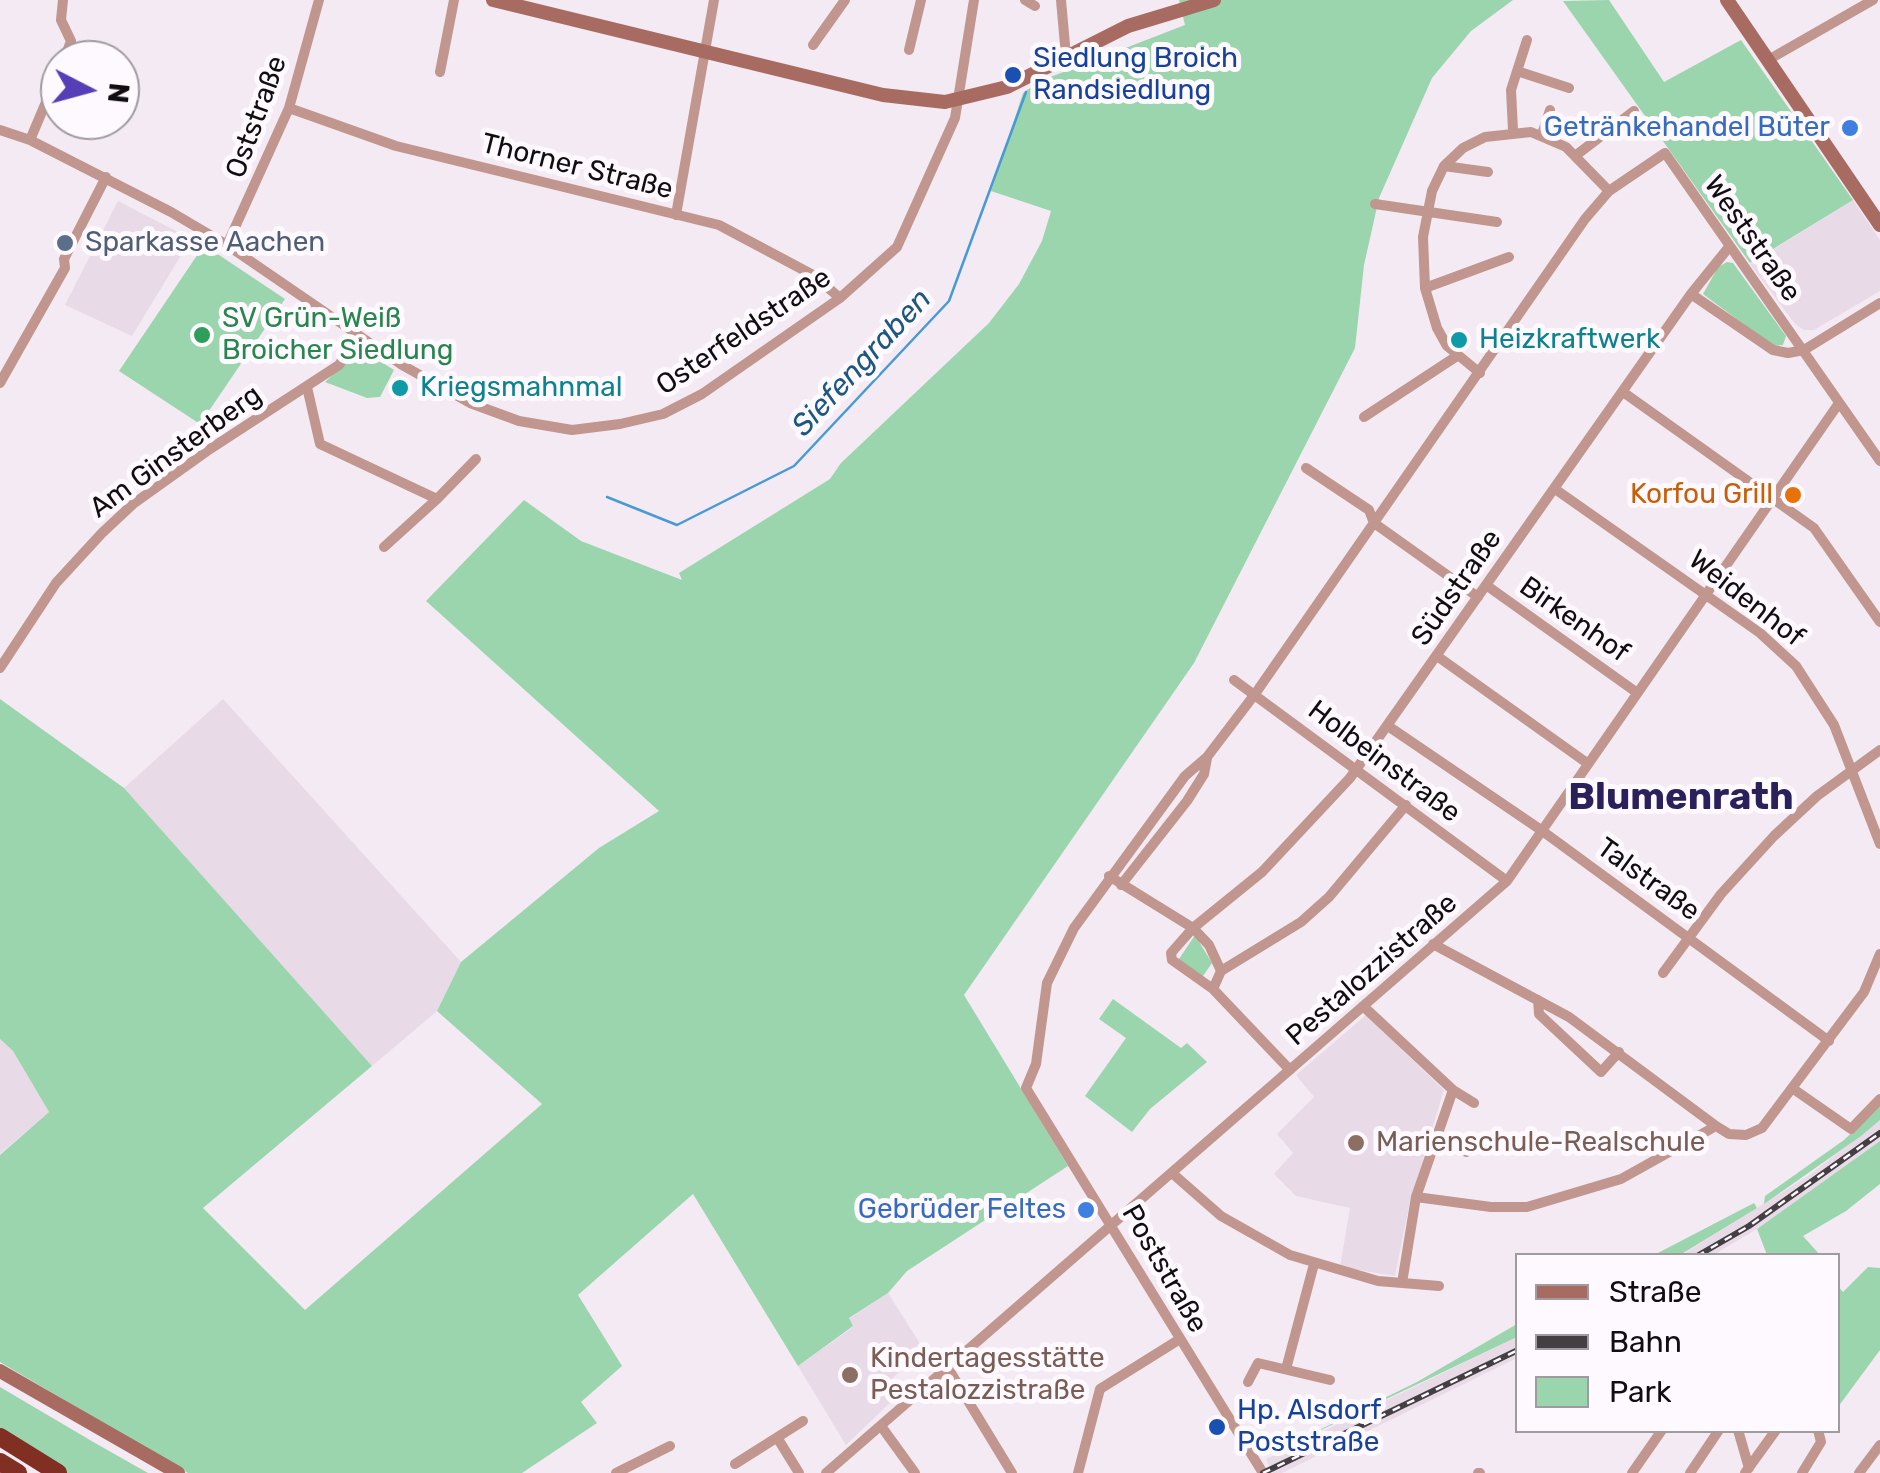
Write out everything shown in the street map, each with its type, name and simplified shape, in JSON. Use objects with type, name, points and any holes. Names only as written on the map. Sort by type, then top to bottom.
[{"type":"highway","points":[[0,1437],[58,1473]]},
{"type":"highway","points":[[0,1462],[18,1473]]},
{"type":"street","points":[[63,0],[62,20],[70,40]]},
{"type":"street","name":"Oststraße","points":[[227,245],[289,108],[318,0]]},
{"type":"street","points":[[440,72],[454,0]]},
{"type":"street","points":[[493,0],[898,98],[959,100],[1007,87],[1128,26],[1214,0]]},
{"type":"street","points":[[676,215],[714,0]]},
{"type":"street","points":[[813,45],[845,0]]},
{"type":"street","points":[[909,50],[921,0]]},
{"type":"street","name":"Osterfeldstraße","points":[[0,130],[106,176],[227,245],[358,336],[470,403],[519,421],[572,430],[662,414],[702,394],[840,298],[897,247],[920,202],[959,100],[974,0]]},
{"type":"street","points":[[1061,0],[1066,56]]},
{"type":"street","points":[[1727,0],[1880,225]]},
{"type":"street","points":[[1768,60],[1873,0]]},
{"type":"street","points":[[1512,130],[1511,90],[1527,40]]},
{"type":"street","points":[[1516,71],[1570,88]]},
{"type":"street","name":"Thorner Straße","points":[[289,108],[396,146],[676,215],[750,238],[812,274],[840,298]]},
{"type":"street","points":[[1542,134],[1550,110]]},
{"type":"street","points":[[1575,156],[1634,111]]},
{"type":"street","points":[[30,140],[40,116]]},
{"type":"street","points":[[1221,971],[1209,945],[1193,928],[1109,876],[1185,776],[1207,757],[1256,694],[1480,373],[1585,219],[1608,192],[1575,156],[1542,134],[1512,130],[1462,148],[1444,166],[1427,212],[1425,288],[1436,328],[1457,356],[1480,373]]},
{"type":"street","name":"Weststraße","points":[[1608,192],[1665,153],[1880,461]]},
{"type":"street","points":[[1444,166],[1488,172]]},
{"type":"street","points":[[0,383],[65,268],[64,259],[106,176]]},
{"type":"street","points":[[1375,204],[1498,222]]},
{"type":"street","name":"Südstraße","points":[[1193,928],[1292,842],[1357,768],[1691,294],[1729,247]]},
{"type":"street","points":[[1425,288],[1509,257]]},
{"type":"street","name":"Weststraße","points":[[1691,294],[1773,350],[1804,350]]},
{"type":"street","points":[[1804,350],[1880,303]]},
{"type":"street","name":"Am Ginsterberg","points":[[0,668],[67,570],[123,513],[210,448],[339,365],[358,336]]},
{"type":"street","points":[[1364,417],[1457,356]]},
{"type":"street","points":[[308,387],[320,444],[437,499]]},
{"type":"street","points":[[1623,392],[1819,533],[1880,622]]},
{"type":"street","name":"Pestalozzistraße","points":[[826,1473],[1507,881],[1839,403]]},
{"type":"street","points":[[384,547],[476,459]]},
{"type":"street","points":[[1306,468],[1369,510],[1374,523],[1478,597]]},
{"type":"street","name":"Weidenhof","points":[[1554,489],[1706,593],[1796,666],[1818,694],[1880,844]]},
{"type":"street","name":"Birkenhof","points":[[1486,586],[1636,692]]},
{"type":"street","points":[[1438,656],[1587,763]]},
{"type":"street","name":"Holbeinstraße","points":[[1234,680],[1507,881]]},
{"type":"street","name":"Talstraße","points":[[1388,726],[1541,830],[1829,1041]]},
{"type":"street","points":[[1663,973],[1721,894],[1774,836],[1851,769],[1880,750]]},
{"type":"street","points":[[1121,885],[1188,801],[1204,774],[1207,757]]},
{"type":"street","points":[[1213,989],[1221,971],[1301,922],[1329,897],[1406,806]]},
{"type":"street","name":"Poststraße","points":[[1109,876],[1051,972],[1036,1064],[1026,1088],[1263,1473]]},
{"type":"street","points":[[1193,928],[1172,953],[1172,960],[1213,989],[1290,1070]]},
{"type":"street","points":[[1433,944],[1538,1000],[1619,1052],[1729,1134],[1746,1135],[1762,1128],[1829,1041],[1864,992],[1880,954]]},
{"type":"street","points":[[1538,1000],[1539,1014],[1602,1072],[1619,1052]]},
{"type":"street","points":[[1363,1006],[1453,1090],[1474,1103]]},
{"type":"street","points":[[1792,1088],[1851,1129],[1880,1099]]},
{"type":"street","points":[[1402,1283],[1416,1196],[1453,1090]]},
{"type":"street","points":[[1416,1196],[1491,1208],[1526,1208],[1621,1179],[1716,1126]]},
{"type":"street","points":[[1435,1139],[1466,1152]]},
{"type":"street","points":[[1172,1173],[1220,1216],[1314,1264],[1402,1283],[1439,1286]]},
{"type":"street","points":[[1286,1369],[1314,1264]]},
{"type":"street","points":[[1078,1473],[1100,1389],[1180,1339]]},
{"type":"street","points":[[1248,1382],[1258,1363],[1330,1380]]},
{"type":"street","points":[[948,1368],[1012,1473]]},
{"type":"street","points":[[0,1371],[178,1473]]},
{"type":"street","points":[[735,1464],[803,1421]]},
{"type":"street","points":[[881,1426],[915,1473]]},
{"type":"street","points":[[1632,1473],[1660,1433]]},
{"type":"street","points":[[1690,1473],[1717,1433]]},
{"type":"street","points":[[1739,1433],[1748,1471]]},
{"type":"street","points":[[1748,1471],[1774,1433]]},
{"type":"street","points":[[1802,1473],[1819,1436]]},
{"type":"street","points":[[778,1439],[799,1473]]},
{"type":"street","points":[[1858,1473],[1880,1445]]},
{"type":"street","points":[[623,1471],[670,1446]]},
{"type":"shaded area","points":[[1853,200],[1880,240],[1880,291],[1814,330],[1804,330],[1795,324],[1750,264]]},
{"type":"shaded area","points":[[118,201],[191,239],[132,336],[65,305]]},
{"type":"shaded area","points":[[223,699],[461,962],[437,1011],[372,1066],[124,788]]},
{"type":"shaded area","name":"Marienschule-Realschule","points":[[1366,1015],[1444,1090],[1410,1202],[1395,1276],[1340,1267],[1350,1208],[1296,1196],[1274,1174],[1293,1153],[1277,1134],[1314,1097],[1296,1075]]},
{"type":"shaded area","points":[[0,1039],[13,1051],[49,1112],[0,1154]]},
{"type":"shaded area","points":[[1880,1120],[1880,1141],[1757,1229],[1716,1253],[1685,1253],[1808,1176]]},
{"type":"shaded area","name":"Kindertagesstätte Pestalozzistraße","points":[[888,1293],[924,1350],[886,1384],[895,1398],[846,1445],[798,1366],[853,1327],[849,1319]]},
{"type":"shaded area","points":[[1515,1338],[1515,1359],[1282,1473],[1273,1473],[1266,1459]]},
{"type":"green space","points":[[1179,0],[1513,0],[1471,31],[1432,78],[1379,198],[1364,265],[1355,348],[1194,663],[964,995],[1068,1166],[907,1271],[888,1293],[849,1318],[853,1326],[798,1366],[693,1194],[578,1295],[622,1366],[581,1402],[597,1423],[522,1473],[188,1473],[0,1362],[0,1155],[49,1112],[13,1051],[0,1039],[0,699],[124,788],[372,1066],[203,1208],[305,1310],[542,1104],[437,1011],[461,962],[599,848],[659,811],[426,601],[524,500],[581,541],[682,580],[679,573],[830,479],[841,463],[989,323],[1019,284],[1042,241],[1051,211],[991,191],[1023,93],[1040,81],[1185,25]]},
{"type":"green space","points":[[1609,0],[1664,82],[1741,40],[1853,200],[1750,263],[1563,1]]},
{"type":"green space","name":"SV Grün-Weiß Broicher Siedlung","points":[[204,245],[285,299],[200,424],[119,371]]},
{"type":"green space","points":[[1733,263],[1786,336],[1783,345],[1773,346],[1703,294],[1718,267]]},
{"type":"green space","points":[[361,349],[394,370],[380,397],[367,398],[325,382]]},
{"type":"green space","points":[[1195,935],[1212,963],[1203,976],[1177,962]]},
{"type":"green space","points":[[1113,999],[1181,1048],[1187,1043],[1207,1062],[1150,1109],[1132,1132],[1085,1096],[1126,1038],[1099,1019]]},
{"type":"green space","points":[[1880,1105],[1880,1120],[1764,1204],[1765,1196],[1844,1140]]},
{"type":"green space","points":[[1880,1141],[1880,1184],[1846,1211],[1803,1236],[1818,1253],[1766,1253],[1757,1229]]},
{"type":"green space","points":[[1754,1203],[1757,1208],[1683,1253],[1658,1253]]},
{"type":"green space","points":[[1868,1267],[1880,1268],[1880,1350],[1840,1404],[1840,1288],[1843,1292]]},
{"type":"green space","points":[[1515,1325],[1515,1338],[1264,1457],[1417,1382]]},
{"type":"green space","points":[[0,1387],[148,1473],[66,1473],[0,1432]]},
{"type":"waterway","name":"Siefengraben","points":[[607,497],[677,525],[794,466],[949,301],[1026,92]]},
{"type":"railway","points":[[1702,1253],[1749,1226],[1880,1133]]},
{"type":"railway","points":[[1263,1473],[1515,1351]]},
{"type":"place","name":"Siedlung Broich Randsiedlung","points":[[1013,75]]},
{"type":"place","name":"Getränkehandel Büter","points":[[1850,128]]},
{"type":"place","name":"Sparkasse Aachen","points":[[65,243]]},
{"type":"place","name":"SV Grün-Weiß Broicher Siedlung","points":[[202,335]]},
{"type":"place","name":"Heizkraftwerk","points":[[1459,340]]},
{"type":"place","name":"Kriegsmahnmal","points":[[400,388]]},
{"type":"place","name":"Korfou Grill","points":[[1793,495]]},
{"type":"place","name":"Marienschule-Realschule","points":[[1356,1143]]},
{"type":"place","name":"Gebrüder Feltes","points":[[1086,1210]]},
{"type":"place","name":"Kindertagesstätte Pestalozzistraße","points":[[850,1375]]},
{"type":"place","name":"Hp. Alsdorf Poststraße","points":[[1217,1427]]},
{"type":"district","name":"Blumenrath","points":[[1681,798]]}]
